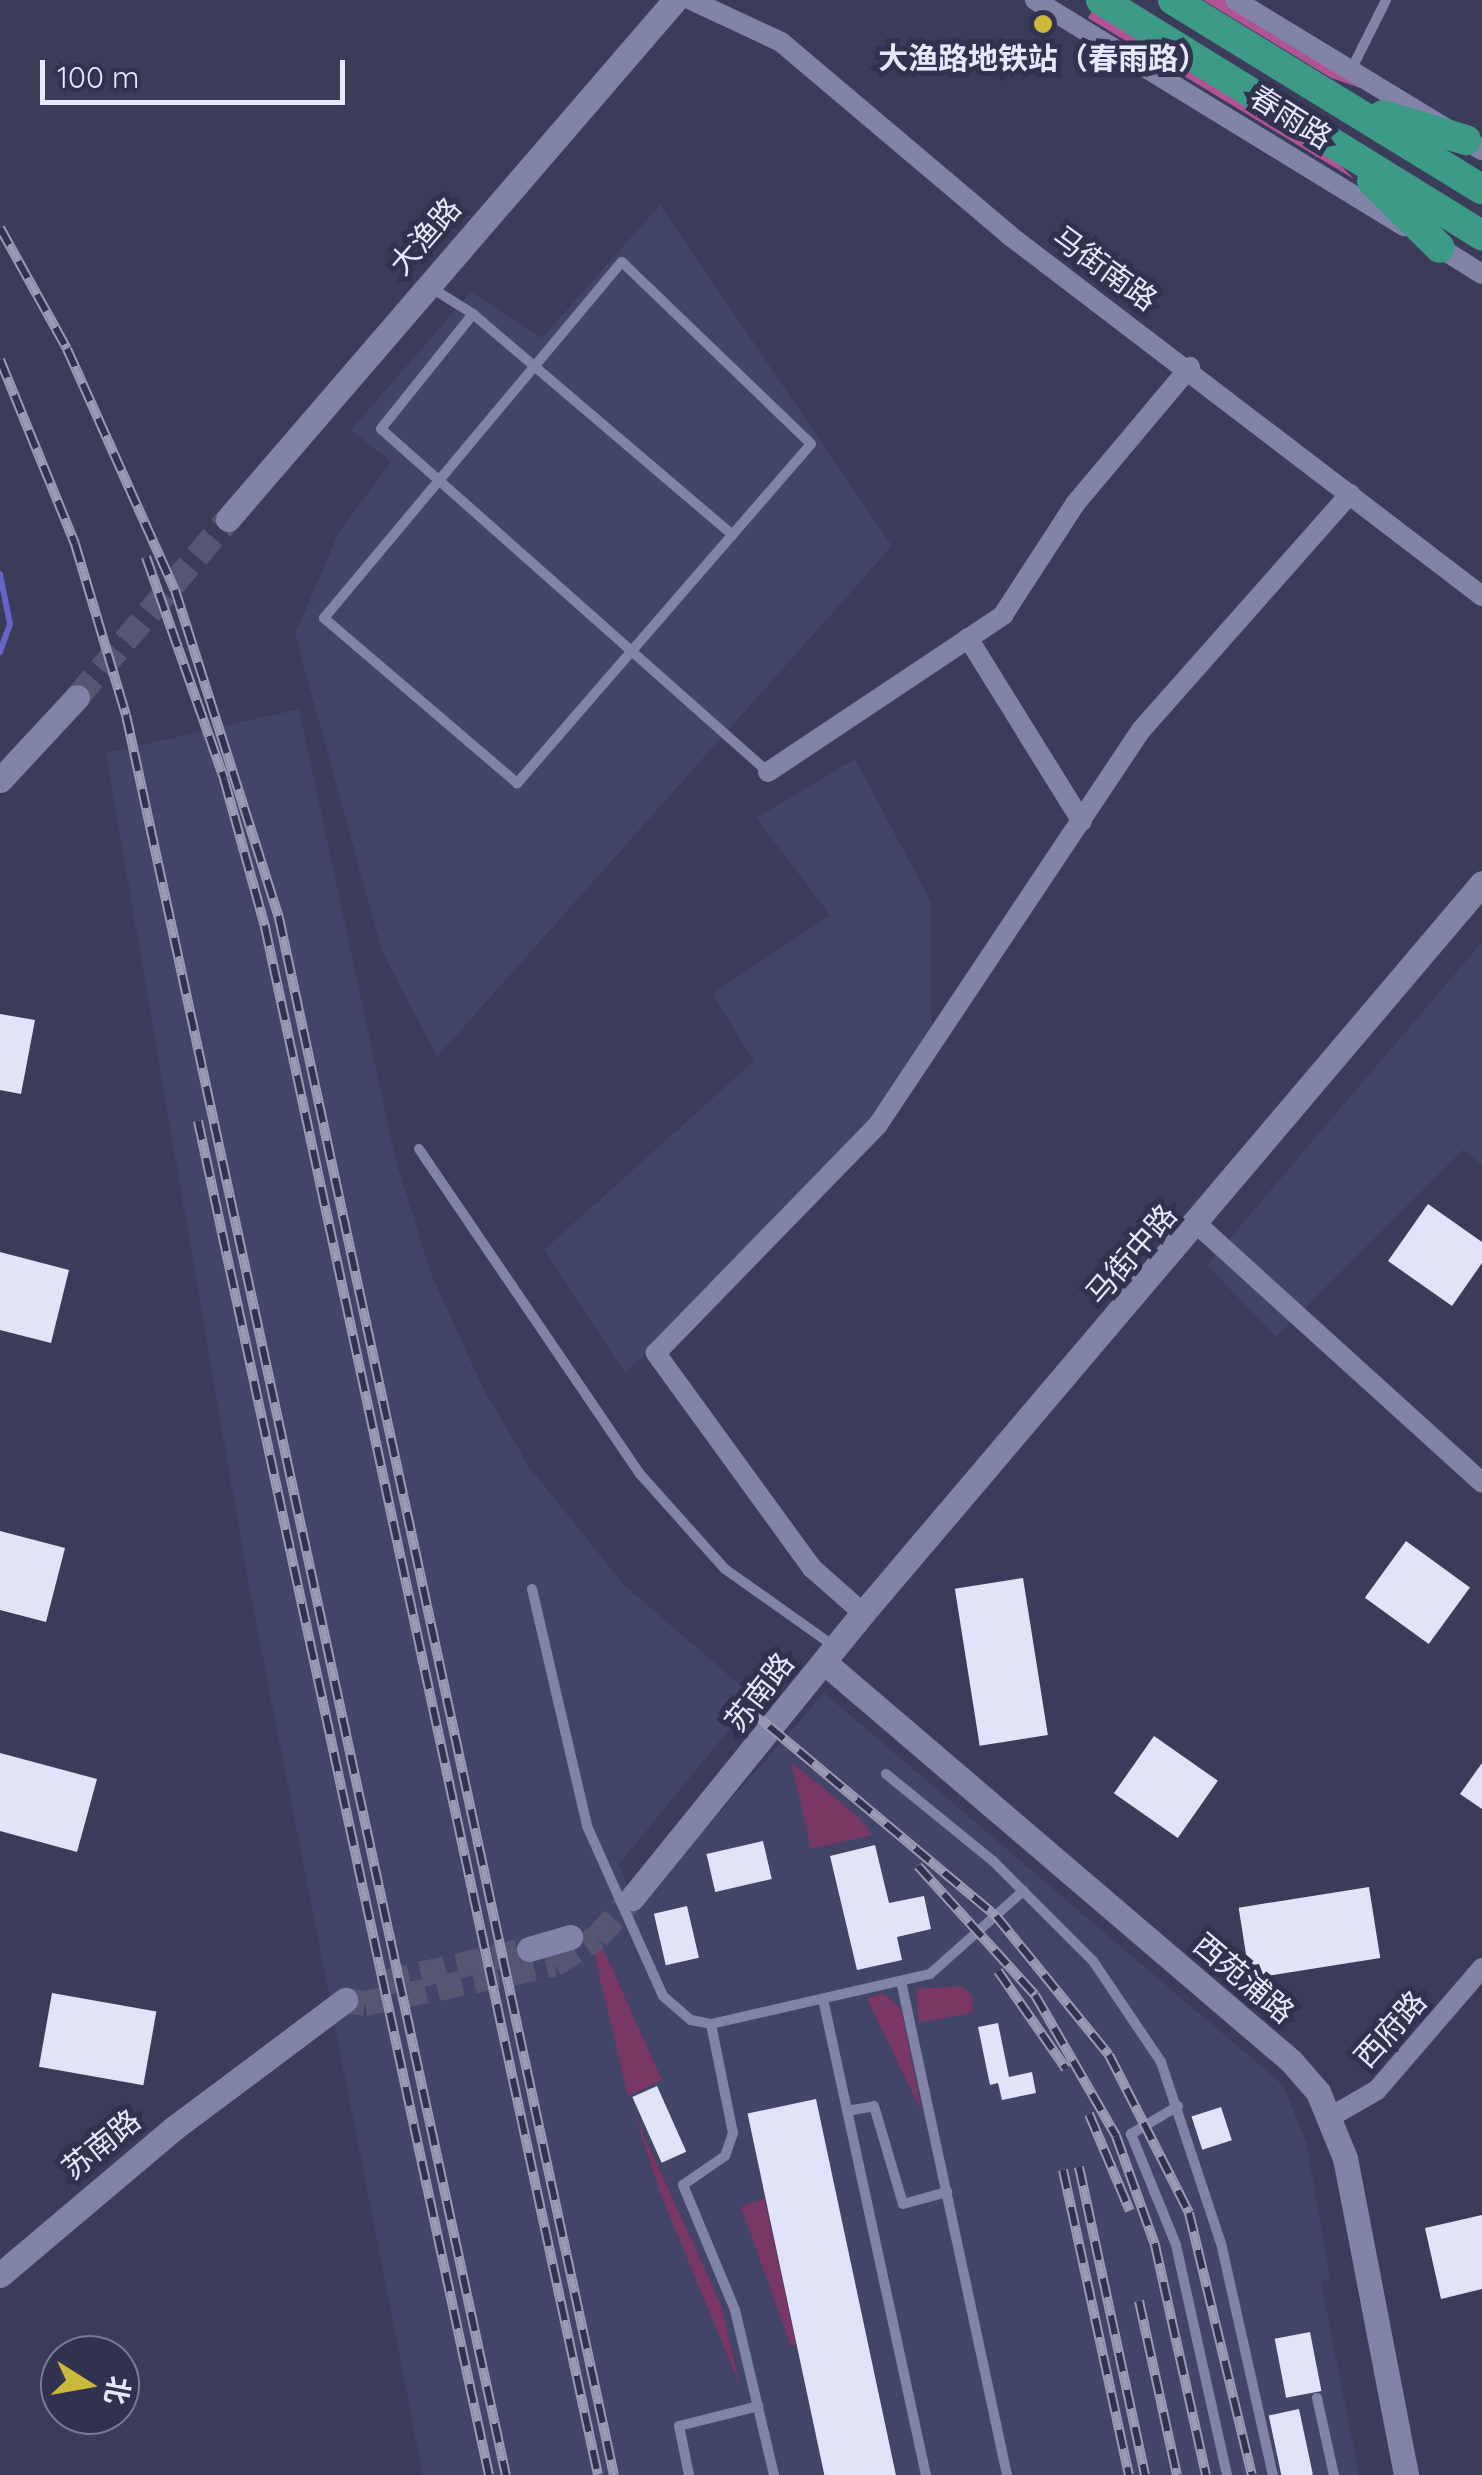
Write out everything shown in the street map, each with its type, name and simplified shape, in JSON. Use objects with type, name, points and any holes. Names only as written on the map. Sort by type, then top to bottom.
[{"type":"main road","name":"春雨路","points":[[1101,0],[1482,235]]},
{"type":"main road","name":"春雨路","points":[[1183,5],[1482,189]]},
{"type":"main road","points":[[1341,103],[1474,145]]},
{"type":"main road","points":[[1330,141],[1440,248]]},
{"type":"street","name":"大渔路","points":[[228,518],[347,388],[425,284],[675,0]]},
{"type":"street","name":"马街南路","points":[[691,0],[781,42],[1008,235],[1190,367],[1482,596]]},
{"type":"street","points":[[1035,0],[1482,274]]},
{"type":"street","points":[[1235,0],[1474,145]]},
{"type":"street","points":[[768,772],[1003,616],[1075,504],[1190,367]]},
{"type":"street","points":[[863,1613],[812,1568],[656,1353],[877,1126],[1142,729],[1350,494]]},
{"type":"street","points":[[968,638],[1082,822]]},
{"type":"street","points":[[0,780],[77,698]]},
{"type":"street","name":"马街中路","points":[[830,1655],[1199,1226],[1482,883]]},
{"type":"street","points":[[1199,1226],[1482,1483]]},
{"type":"street","name":"苏南路","points":[[628,1889],[830,1655]]},
{"type":"street","name":"西苑浦路","points":[[830,1655],[1291,2061],[1332,2116],[1406,2475]]},
{"type":"street","points":[[529,1950],[570,1937]]},
{"type":"street","name":"西府路","points":[[1332,2116],[1377,2090],[1482,1968]]},
{"type":"street","name":"苏南路","points":[[0,2275],[174,2128],[345,2000]]},
{"type":"lane","points":[[1351,70],[1386,0]]},
{"type":"lane","points":[[622,262],[810,444],[516,783],[324,618],[532,364],[622,262]]},
{"type":"lane","points":[[425,284],[473,314],[732,534]]},
{"type":"lane","points":[[473,314],[381,429],[768,772]]},
{"type":"lane","points":[[419,1149],[640,1474],[724,1569],[830,1655]]},
{"type":"lane","points":[[532,1588],[587,1826],[663,1996],[691,2020],[710,2024],[930,1974],[1024,1891]]},
{"type":"lane","points":[[886,1774],[1024,1891],[1131,2011],[1178,2106],[1221,2243],[1273,2475]]},
{"type":"lane","points":[[901,1981],[1007,2475]]},
{"type":"lane","points":[[823,1999],[926,2475]]},
{"type":"lane","points":[[710,2024],[734,2133],[725,2156],[684,2186],[735,2310],[774,2475]]},
{"type":"lane","points":[[848,2111],[874,2106],[904,2204],[946,2192]]},
{"type":"lane","points":[[1178,2106],[1130,2134],[1176,2245],[1227,2475]]},
{"type":"lane","points":[[1316,2398],[1334,2475]]},
{"type":"lane","points":[[689,2475],[678,2426],[759,2406]]},
{"type":"shaded area","points":[[1203,0],[1224,0],[1375,93],[1331,78]]},
{"type":"shaded area","points":[[1094,8],[1327,151],[1354,179],[1088,18]]},
{"type":"shaded area","points":[[660,205],[892,546],[437,1057],[382,951],[295,634],[339,532],[391,462],[351,430],[471,292],[542,338]]},
{"type":"shaded area","points":[[299,709],[395,1158],[432,1276],[482,1386],[529,1467],[624,1585],[755,1698],[619,1864],[636,1908],[824,1693],[1283,2085],[1306,2141],[1330,2279],[1321,2282],[1359,2475],[423,2475],[248,1581],[106,753]]},
{"type":"shaded area","points":[[855,759],[931,902],[931,1028],[862,1129],[772,1231],[625,1373],[544,1250],[754,1061],[712,994],[830,915],[756,818]]},
{"type":"shaded area","points":[[1482,942],[1482,1165],[1463,1150],[1276,1337],[1207,1265]]},
{"type":"shaded area","points":[[791,1762],[860,1818],[872,1835],[811,1849]]},
{"type":"shaded area","points":[[603,1949],[662,2080],[628,2096],[594,1953]]},
{"type":"shaded area","points":[[960,1986],[973,1995],[972,2013],[919,2022],[916,1989]]},
{"type":"shaded area","points":[[883,1993],[901,2009],[922,2112],[867,1999]]},
{"type":"shaded area","points":[[635,2116],[721,2305],[740,2386],[661,2195]]},
{"type":"shaded area","points":[[764,2199],[796,2344],[791,2346],[741,2207]]},
{"type":"building","points":[[0,1014],[35,1020],[21,1094],[0,1090]]},
{"type":"building","points":[[1428,1204],[1482,1242],[1482,1263],[1452,1306],[1388,1261]]},
{"type":"building","points":[[0,1252],[69,1270],[51,1343],[0,1330]]},
{"type":"building","points":[[0,1531],[65,1548],[46,1622],[0,1610]]},
{"type":"building","points":[[1406,1541],[1470,1587],[1429,1644],[1365,1598]]},
{"type":"building","points":[[1023,1578],[1048,1735],[980,1746],[955,1589]]},
{"type":"building","points":[[1154,1736],[1218,1781],[1178,1838],[1114,1793]]},
{"type":"building","points":[[0,1753],[97,1779],[77,1852],[0,1831]]},
{"type":"building","points":[[1482,1763],[1482,1809],[1460,1794]]},
{"type":"building","points":[[763,1841],[772,1879],[715,1892],[706,1854]]},
{"type":"building","points":[[875,1845],[889,1903],[924,1896],[931,1929],[897,1937],[902,1960],[857,1970],[830,1856]]},
{"type":"building","points":[[1369,1887],[1380,1958],[1250,1979],[1239,1908]]},
{"type":"building","points":[[687,1906],[699,1958],[666,1965],[654,1914]]},
{"type":"building","points":[[52,1993],[156,2011],[143,2085],[39,2067]]},
{"type":"building","points":[[998,2023],[1009,2077],[1032,2072],[1036,2093],[1002,2100],[998,2083],[990,2085],[978,2027]]},
{"type":"building","points":[[657,2086],[686,2152],[662,2163],[632,2097]]},
{"type":"building","points":[[816,2099],[896,2475],[824,2475],[748,2114]]},
{"type":"building","points":[[1221,2107],[1232,2140],[1202,2150],[1192,2117]]},
{"type":"building","points":[[1482,2215],[1482,2289],[1441,2299],[1425,2228]]},
{"type":"building","points":[[1310,2332],[1321,2391],[1286,2398],[1275,2339]]},
{"type":"building","points":[[1299,2409],[1313,2475],[1281,2475],[1269,2415]]},
{"type":"waterway","points":[[0,574],[10,624],[0,652]]},
{"type":"tunnel","points":[[77,697],[228,519]]},
{"type":"tunnel","points":[[345,2000],[365,2003],[554,1964],[597,1937],[632,1898]]},
{"type":"tunnel","points":[[385,1982],[529,1949]]},
{"type":"railway","points":[[0,228],[67,349],[175,590],[279,918],[614,2475]]},
{"type":"railway","points":[[0,360],[75,544],[126,715],[506,2475]]},
{"type":"railway","points":[[146,557],[224,779],[265,927],[598,2475]]},
{"type":"railway","points":[[198,1121],[489,2475]]},
{"type":"railway","points":[[740,1702],[996,1916],[1109,2055],[1189,2213],[1252,2475]]},
{"type":"railway","points":[[918,1866],[1035,1995],[1116,2136],[1155,2245],[1206,2475]]},
{"type":"railway","points":[[998,1971],[1066,2069]]},
{"type":"railway","points":[[1089,2114],[1130,2211]]},
{"type":"railway","points":[[1079,2167],[1145,2475]]},
{"type":"railway","points":[[1063,2170],[1129,2475]]},
{"type":"railway","points":[[1139,2301],[1177,2475]]},
{"type":"place","name":"大渔路地铁站（春雨路）","points":[[1043,24]]}]
